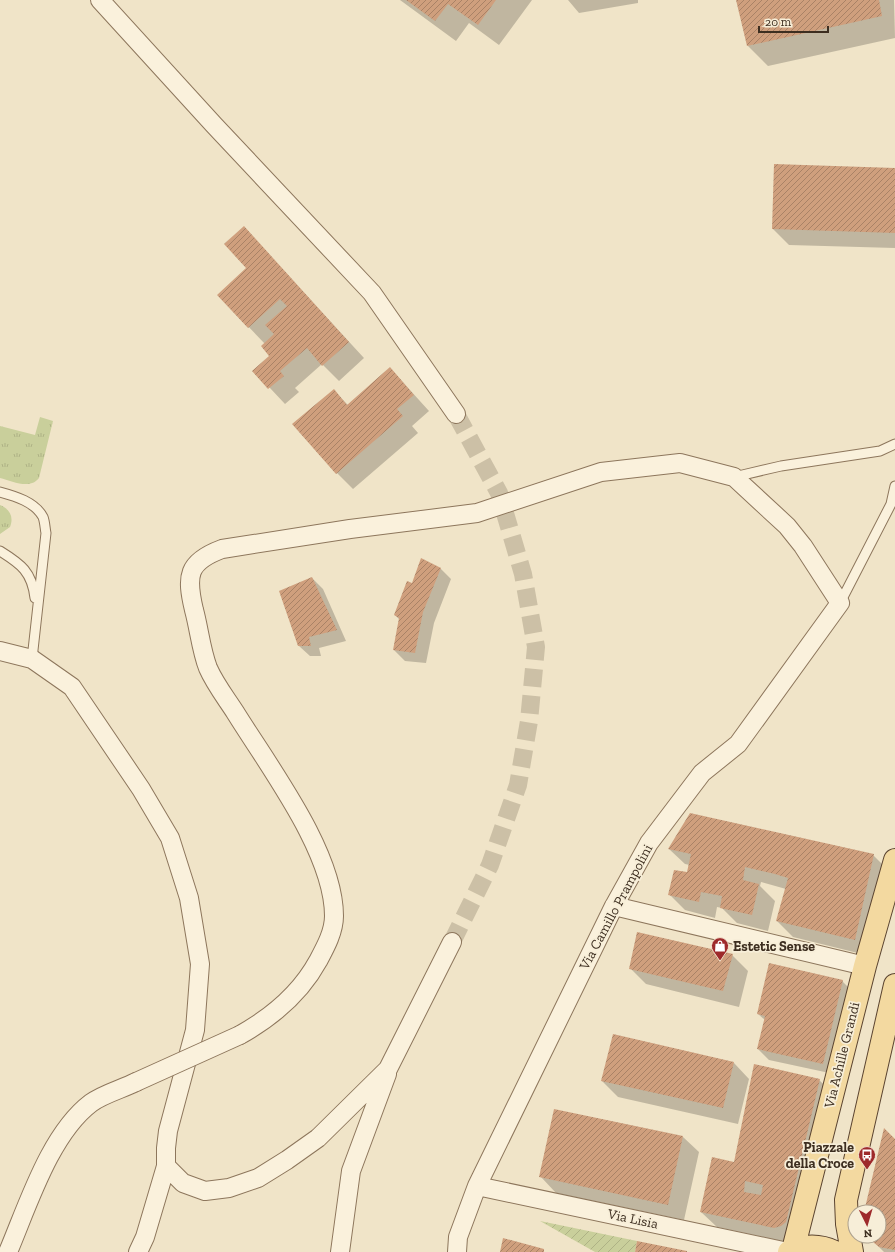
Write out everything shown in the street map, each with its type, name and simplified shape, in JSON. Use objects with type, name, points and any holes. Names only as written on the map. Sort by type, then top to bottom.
[{"type":"main road","name":"Via Achille Grandi","points":[[790,1251],[865,966],[895,860]]},
{"type":"main road","points":[[852,1252],[847,1224],[846,1200],[895,986]]},
{"type":"main road","points":[[790,1251],[809,1247],[824,1248],[835,1252]]},
{"type":"street","points":[[100,0],[214,125],[372,293],[456,414]]},
{"type":"street","points":[[8,1252],[52,1150],[69,1124],[92,1102],[240,1035],[264,1022],[290,998],[312,971],[327,944],[334,918],[331,887],[320,855],[296,810],[208,668],[189,589],[191,575],[196,562],[207,554],[222,549],[350,529],[477,513],[601,472],[680,463],[734,477],[787,526],[840,603]]},
{"type":"street","name":"Via Camillo Prampolini","points":[[457,1252],[458,1237],[477,1186],[614,906],[649,843],[702,773],[738,744],[840,603]]},
{"type":"street","points":[[0,651],[32,659],[72,687],[141,789],[170,838],[189,898],[200,964],[195,1030],[168,1131],[166,1166],[145,1237],[138,1252]]},
{"type":"street","points":[[614,906],[865,966]]},
{"type":"street","points":[[340,1252],[351,1170],[388,1069],[452,942]]},
{"type":"street","points":[[166,1166],[183,1183],[205,1191],[229,1188],[258,1178],[318,1138],[388,1069]]},
{"type":"street","name":"Via Lisia","points":[[477,1186],[790,1251]]},
{"type":"lane","points":[[734,477],[781,466],[880,451],[895,444]]},
{"type":"lane","points":[[840,603],[891,504],[895,486]]},
{"type":"lane","points":[[0,492],[17,496],[30,504],[43,517],[46,533],[32,659]]},
{"type":"lane","points":[[0,551],[21,564],[33,584],[37,614]]},
{"type":"green space","points":[[40,417],[53,421],[39,478],[35,482],[21,484],[0,478],[0,426],[35,435]]},
{"type":"green space","points":[[0,505],[9,511],[12,520],[10,527],[0,534]]},
{"type":"green space","points":[[540,1221],[637,1241],[635,1252],[595,1252]]},
{"type":"building","points":[[406,0],[496,0],[478,25],[448,4],[435,21]]},
{"type":"building","points":[[736,0],[879,0],[882,16],[747,46]]},
{"type":"building","points":[[774,164],[895,168],[895,233],[772,229]]},
{"type":"building","points":[[244,226],[349,342],[322,366],[307,348],[280,371],[284,376],[268,389],[252,371],[269,356],[261,346],[274,334],[265,325],[287,306],[280,299],[248,328],[217,295],[246,268],[224,244]]},
{"type":"building","points":[[390,367],[414,395],[397,409],[403,416],[336,474],[292,424],[334,389],[347,405]]},
{"type":"building","points":[[421,558],[441,568],[423,612],[415,653],[393,650],[399,618],[394,615],[407,581],[412,583]]},
{"type":"building","points":[[312,577],[337,630],[309,637],[311,646],[298,646],[279,591]]},
{"type":"building","points":[[690,813],[874,854],[855,940],[776,921],[788,878],[775,874],[745,867],[743,880],[759,884],[752,915],[720,908],[722,896],[701,892],[699,902],[668,895],[674,870],[687,872],[691,854],[668,849]]},
{"type":"building","points":[[637,932],[733,954],[723,991],[629,969]]},
{"type":"building","points":[[769,963],[843,980],[823,1064],[757,1049],[765,1016],[757,1014]]},
{"type":"building","points":[[613,1034],[734,1062],[723,1108],[601,1081]]},
{"type":"building","points":[[754,1064],[820,1079],[786,1222],[781,1226],[774,1228],[700,1212],[712,1157],[734,1162]],"holes":[[[745,1181],[763,1185],[761,1195],[744,1192]]]},
{"type":"building","points":[[554,1109],[683,1136],[668,1205],[539,1177]]},
{"type":"building","points":[[884,1128],[895,1139],[895,1250],[879,1247],[875,1244],[887,1244],[887,1204],[866,1204]]},
{"type":"building","points":[[503,1238],[544,1249],[544,1252],[500,1252]]},
{"type":"building","points":[[637,1241],[687,1251],[687,1252],[635,1252]]},
{"type":"tunnel","points":[[452,942],[490,865],[518,785],[529,721],[536,647],[523,574],[499,493],[456,414]]},
{"type":"place","name":"Estetic Sense","points":[[720,961]]},
{"type":"place","name":"Piazzale della Croce","points":[[867,1170]]}]
